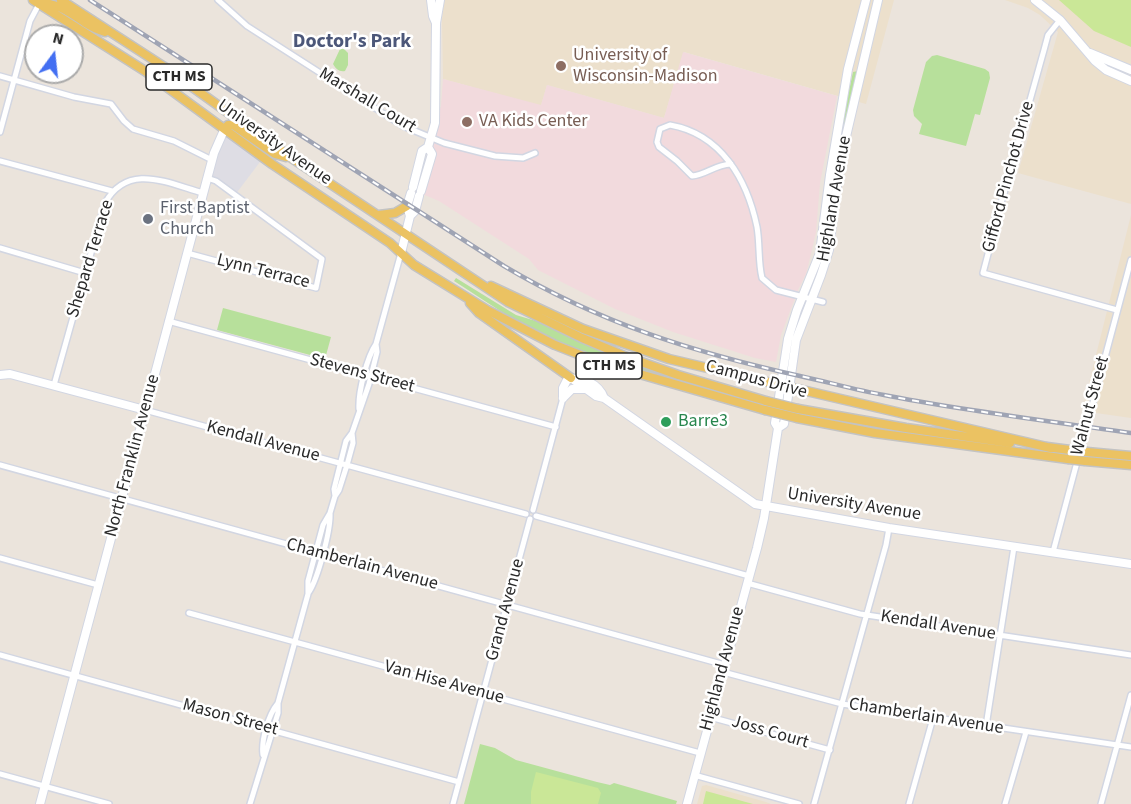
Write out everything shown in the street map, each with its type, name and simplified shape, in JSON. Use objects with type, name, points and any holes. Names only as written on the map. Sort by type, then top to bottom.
[{"type":"main road","name":"University Avenue","points":[[62,0],[405,234]]},
{"type":"main road","name":"University Avenue","points":[[36,2],[145,71],[269,162],[324,197],[414,265],[463,297]]},
{"type":"main road","points":[[36,2],[54,3],[90,26],[117,36]]},
{"type":"main road","points":[[145,71],[163,78],[184,92],[191,90],[188,84]]},
{"type":"main road","points":[[225,128],[233,125],[275,154],[293,159]]},
{"type":"main road","points":[[379,215],[395,213],[408,206]]},
{"type":"main road","name":"Campus Drive","points":[[405,234],[525,311],[611,350],[766,406]]},
{"type":"main road","points":[[474,280],[510,294],[583,329],[635,349],[689,364],[1051,448]]},
{"type":"main road","points":[[463,297],[479,313],[570,378]]},
{"type":"main road","name":"Campus Drive","points":[[463,297],[541,339],[598,362],[797,414],[875,433],[1086,457],[1131,465]]},
{"type":"main road","name":"Campus Drive","points":[[797,414],[1051,448],[1069,455]]},
{"type":"main road","name":"Campus Drive","points":[[1086,457],[1131,456]]},
{"type":"street","name":"Marshall Court","points":[[218,0],[247,26],[399,124],[444,143],[512,158],[523,158],[535,153]]},
{"type":"street","points":[[431,0],[436,23]]},
{"type":"street","points":[[410,216],[415,211],[423,151],[428,147],[435,123],[436,23],[440,0]]},
{"type":"street","name":"Highland Avenue","points":[[687,804],[748,580],[765,507],[778,428],[784,424],[788,339],[820,253],[830,175],[848,69],[866,0]]},
{"type":"street","name":"Highland Avenue","points":[[786,386],[796,340],[829,249],[844,145],[878,0]]},
{"type":"street","points":[[1035,0],[1060,20],[1095,61],[1106,70],[1131,81]]},
{"type":"street","points":[[0,132],[36,2]]},
{"type":"street","name":"Gifford Pinchot Drive","points":[[1060,20],[1048,35],[1003,197],[994,218],[994,231],[983,273],[1118,310]]},
{"type":"street","points":[[1089,52],[1131,70]]},
{"type":"street","points":[[0,76],[74,97],[111,104],[133,129],[174,141],[212,160]]},
{"type":"street","points":[[731,164],[719,165],[697,176],[692,176],[658,147],[660,129],[670,125],[694,132],[722,151],[731,164],[743,185],[757,226],[762,278],[776,290],[823,302]]},
{"type":"street","name":"North Franklin Avenue","points":[[40,804],[207,178],[217,142],[225,128]]},
{"type":"street","points":[[0,161],[112,191]]},
{"type":"street","name":"Shepard Terrace","points":[[54,385],[105,203],[112,191],[125,182],[143,178],[203,193]]},
{"type":"street","name":"Lynn Terrace","points":[[187,253],[316,288],[322,259],[216,181],[207,178]]},
{"type":"street","points":[[250,804],[263,756],[267,751],[270,730],[278,713],[278,703],[308,594],[314,583],[319,553],[329,527],[330,513],[339,490],[343,464],[352,443],[352,433],[363,402],[368,375],[377,352],[376,344],[410,216],[408,206],[416,192]]},
{"type":"street","points":[[0,248],[85,273]]},
{"type":"street","name":"Walnut Street","points":[[1053,552],[1131,260]]},
{"type":"street","name":"Stevens Street","points":[[168,321],[556,427]]},
{"type":"street","name":"Kendall Avenue","points":[[0,375],[10,374],[54,385],[531,516],[866,615],[1131,655]]},
{"type":"street","points":[[570,378],[596,396],[604,398]]},
{"type":"street","points":[[570,378],[585,380],[601,391],[604,398]]},
{"type":"street","points":[[531,516],[556,427],[565,383],[570,378]]},
{"type":"street","points":[[563,398],[574,388],[585,389]]},
{"type":"street","name":"University Avenue","points":[[604,398],[752,503],[889,528],[1131,564]]},
{"type":"street","name":"Chamberlain Avenue","points":[[0,465],[508,605],[842,704],[1131,747]]},
{"type":"street","name":"Grand Avenue","points":[[453,804],[531,516]]},
{"type":"street","points":[[814,804],[889,528]]},
{"type":"street","points":[[986,726],[1014,547]]},
{"type":"street","points":[[0,558],[98,585]]},
{"type":"street","name":"Van Hise Avenue","points":[[189,613],[700,753]]},
{"type":"street","name":"Mason Street","points":[[0,655],[459,782]]},
{"type":"street","points":[[1101,804],[1131,695]]},
{"type":"street","name":"Joss Court","points":[[710,717],[830,750]]},
{"type":"street","points":[[909,804],[933,718]]},
{"type":"street","points":[[1005,804],[1026,732]]},
{"type":"street","points":[[0,774],[109,804]]},
{"type":"street","points":[[694,775],[799,804]]},
{"type":"shaded area","name":"University of Wisconsin-Madison","points":[[444,0],[894,0],[866,104],[684,52],[664,118],[547,85],[541,106],[443,79]]},
{"type":"shaded area","points":[[1005,0],[1131,0],[1131,204],[1018,173],[1058,32],[1040,15]]},
{"type":"shaded area","points":[[683,52],[837,96],[820,183],[816,232],[811,254],[806,274],[781,335],[776,362],[755,358],[673,332],[615,309],[538,270],[529,259],[439,201],[420,193],[431,154],[428,147],[441,106],[443,79],[541,105],[547,85],[664,118]]},
{"type":"shaded area","points":[[225,128],[263,158],[235,195],[207,178]]},
{"type":"shaded area","points":[[1131,215],[1131,418],[1082,411]]},
{"type":"shaded area","points":[[706,785],[771,804],[697,804],[702,786]]},
{"type":"green space","points":[[1059,0],[1131,0],[1131,47],[1094,31]]},
{"type":"green space","points":[[340,49],[348,53],[348,65],[345,71],[338,70],[333,64]]},
{"type":"green space","points":[[937,55],[989,72],[990,78],[980,115],[975,114],[966,146],[919,134],[922,124],[914,116],[913,110],[926,62],[932,56]]},
{"type":"green space","points":[[858,71],[841,138],[834,178],[840,133],[853,72]]},
{"type":"green space","points":[[456,278],[516,315],[536,321],[594,348],[687,382],[686,384],[592,355],[556,340],[495,308],[454,281]]},
{"type":"green space","points":[[223,308],[331,337],[325,359],[217,330]]},
{"type":"green space","points":[[480,744],[495,748],[516,760],[597,782],[610,785],[614,783],[677,801],[676,804],[464,804]]},
{"type":"green space","points":[[536,772],[598,788],[601,793],[598,804],[531,804],[531,792]]},
{"type":"green space","points":[[706,791],[753,804],[703,804]]},
{"type":"railway","points":[[90,0],[504,266],[611,320],[722,357],[863,391],[977,411],[1131,433]]},
{"type":"place","name":"University of Wisconsin-Madison","points":[[561,66]]},
{"type":"place","name":"VA Kids Center","points":[[467,122]]},
{"type":"place","name":"First Baptist Church","points":[[148,219]]},
{"type":"place","name":"Barre3","points":[[666,422]]},
{"type":"district","name":"Doctor's Park","points":[[352,43]]}]
